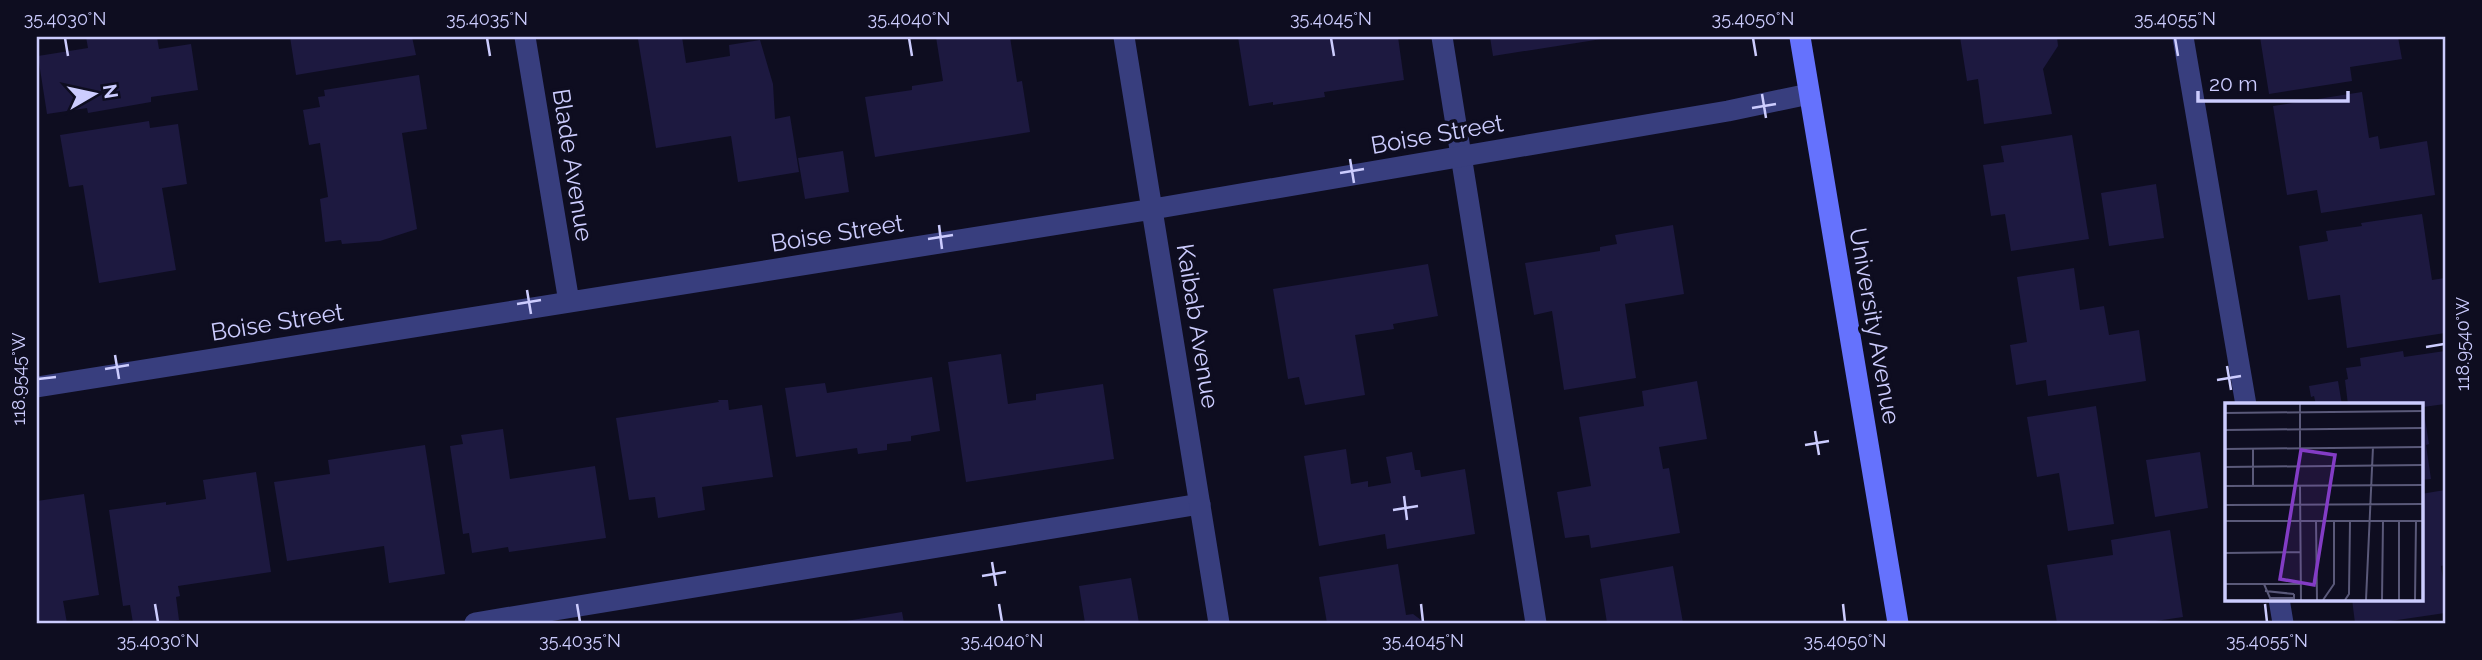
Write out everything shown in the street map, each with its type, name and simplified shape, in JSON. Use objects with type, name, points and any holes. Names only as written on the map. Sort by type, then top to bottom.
[{"type":"street","name":"Blade Avenue","points":[[525,37],[569,302]]},
{"type":"street","name":"Kaibab Avenue","points":[[1124,37],[1219,623]]},
{"type":"street","points":[[1442,37],[1536,623]]},
{"type":"street","name":"University Avenue","points":[[1800,37],[1898,623]]},
{"type":"street","points":[[2183,37],[2246,403]]},
{"type":"street","name":"Boise Street","points":[[37,387],[1153,209],[1728,111],[1809,93]]},
{"type":"street","points":[[475,623],[1200,504]]},
{"type":"street","points":[[2279,600],[2283,623]]},
{"type":"building","points":[[86,37],[157,37],[159,49],[191,44],[198,90],[151,97],[151,102],[88,113],[87,108],[47,114],[38,56],[88,48]]},
{"type":"building","points":[[290,37],[412,37],[416,55],[296,75]]},
{"type":"building","points":[[682,37],[686,63],[730,56],[729,45],[760,40],[773,84],[775,119],[790,116],[799,172],[738,182],[731,136],[656,148],[638,39]]},
{"type":"building","points":[[936,37],[1010,37],[1017,82],[1022,81],[1030,132],[875,157],[865,97],[912,90],[912,86],[943,81]]},
{"type":"building","points":[[1238,37],[1398,37],[1404,80],[1324,92],[1325,97],[1249,106]]},
{"type":"building","points":[[1490,37],[1608,37],[1608,38],[1493,56]]},
{"type":"building","points":[[1960,37],[2057,37],[2058,46],[2043,69],[2052,114],[1984,124],[1978,79],[1967,81]]},
{"type":"building","points":[[2260,37],[2398,37],[2402,59],[2350,67],[2352,81],[2269,94]]},
{"type":"building","points":[[419,75],[427,129],[402,133],[417,229],[380,241],[342,244],[341,240],[325,242],[320,199],[328,197],[320,143],[309,145],[303,110],[320,107],[318,97],[325,96],[324,90]]},
{"type":"building","points":[[2362,92],[2369,138],[2378,136],[2380,149],[2427,141],[2435,195],[2321,213],[2317,190],[2287,195],[2273,106]]},
{"type":"building","points":[[149,121],[150,128],[178,124],[187,184],[162,188],[176,270],[99,283],[83,185],[69,187],[60,135]]},
{"type":"building","points":[[2072,135],[2089,239],[2011,251],[2005,214],[1991,216],[1983,165],[2004,162],[2001,146]]},
{"type":"building","points":[[843,151],[849,192],[805,199],[798,158]]},
{"type":"building","points":[[2156,184],[2164,238],[2109,246],[2101,193]]},
{"type":"building","points":[[2422,214],[2432,280],[2445,278],[2445,333],[2347,348],[2340,295],[2308,300],[2299,246],[2328,241],[2326,231]]},
{"type":"building","points":[[1673,225],[1684,294],[1625,304],[1636,378],[1564,390],[1552,311],[1534,315],[1525,263],[1600,251],[1600,247],[1617,244],[1615,235]]},
{"type":"building","points":[[1428,264],[1438,316],[1393,324],[1394,329],[1355,335],[1365,395],[1305,405],[1299,377],[1288,379],[1273,289]]},
{"type":"building","points":[[2074,268],[2080,310],[2104,306],[2109,335],[2139,330],[2146,381],[2048,396],[2046,380],[2016,385],[2010,345],[2027,342],[2017,277]]},
{"type":"building","points":[[2403,351],[2404,357],[2445,351],[2445,404],[2423,407],[2431,479],[2422,480],[2422,403],[2348,403],[2346,368],[2361,366],[2360,358]]},
{"type":"building","points":[[1001,354],[1008,404],[1036,400],[1036,394],[1103,384],[1114,459],[966,482],[948,362]]},
{"type":"building","points":[[932,377],[940,431],[911,436],[911,441],[887,444],[887,450],[858,454],[857,448],[796,457],[785,388],[825,383],[827,393]]},
{"type":"building","points":[[1697,381],[1707,439],[1659,447],[1663,469],[1669,468],[1680,533],[1591,548],[1589,535],[1565,538],[1557,492],[1591,486],[1579,417],[1644,406],[1642,391]]},
{"type":"building","points":[[2338,381],[2342,403],[2316,403],[2309,386]]},
{"type":"building","points":[[718,400],[728,400],[729,410],[762,405],[773,477],[702,487],[705,510],[658,518],[655,497],[629,500],[616,418],[719,402]]},
{"type":"building","points":[[2096,406],[2114,524],[2068,531],[2059,473],[2037,477],[2027,417]]},
{"type":"building","points":[[503,429],[510,479],[595,466],[606,538],[509,552],[508,547],[472,553],[469,533],[463,534],[450,446],[463,444],[461,435]]},
{"type":"building","points":[[425,445],[445,574],[389,583],[384,546],[287,561],[274,482],[330,474],[328,460]]},
{"type":"building","points":[[1346,449],[1351,484],[1368,481],[1368,487],[1391,483],[1386,457],[1412,452],[1415,470],[1420,470],[1421,477],[1465,469],[1475,534],[1387,549],[1385,534],[1319,546],[1304,456]]},
{"type":"building","points":[[2200,452],[2208,508],[2155,517],[2146,460]]},
{"type":"building","points":[[256,472],[271,572],[178,586],[180,596],[176,597],[179,620],[133,623],[130,605],[123,606],[109,510],[206,499],[203,480]]},
{"type":"building","points":[[2445,490],[2445,565],[2441,566],[2445,613],[2377,623],[2355,623],[2352,600],[2422,600],[2422,494]]},
{"type":"building","points":[[84,494],[99,595],[63,601],[67,623],[37,623],[37,501]]},
{"type":"building","points":[[2170,530],[2183,617],[2142,623],[2057,623],[2047,565],[2113,555],[2111,540]]},
{"type":"building","points":[[1398,564],[1406,615],[1413,614],[1425,623],[1327,623],[1319,577]]},
{"type":"building","points":[[1673,566],[1683,623],[1607,623],[1600,579]]},
{"type":"building","points":[[1131,578],[1139,623],[1085,623],[1079,586]]},
{"type":"building","points":[[902,612],[904,623],[846,621]]}]
